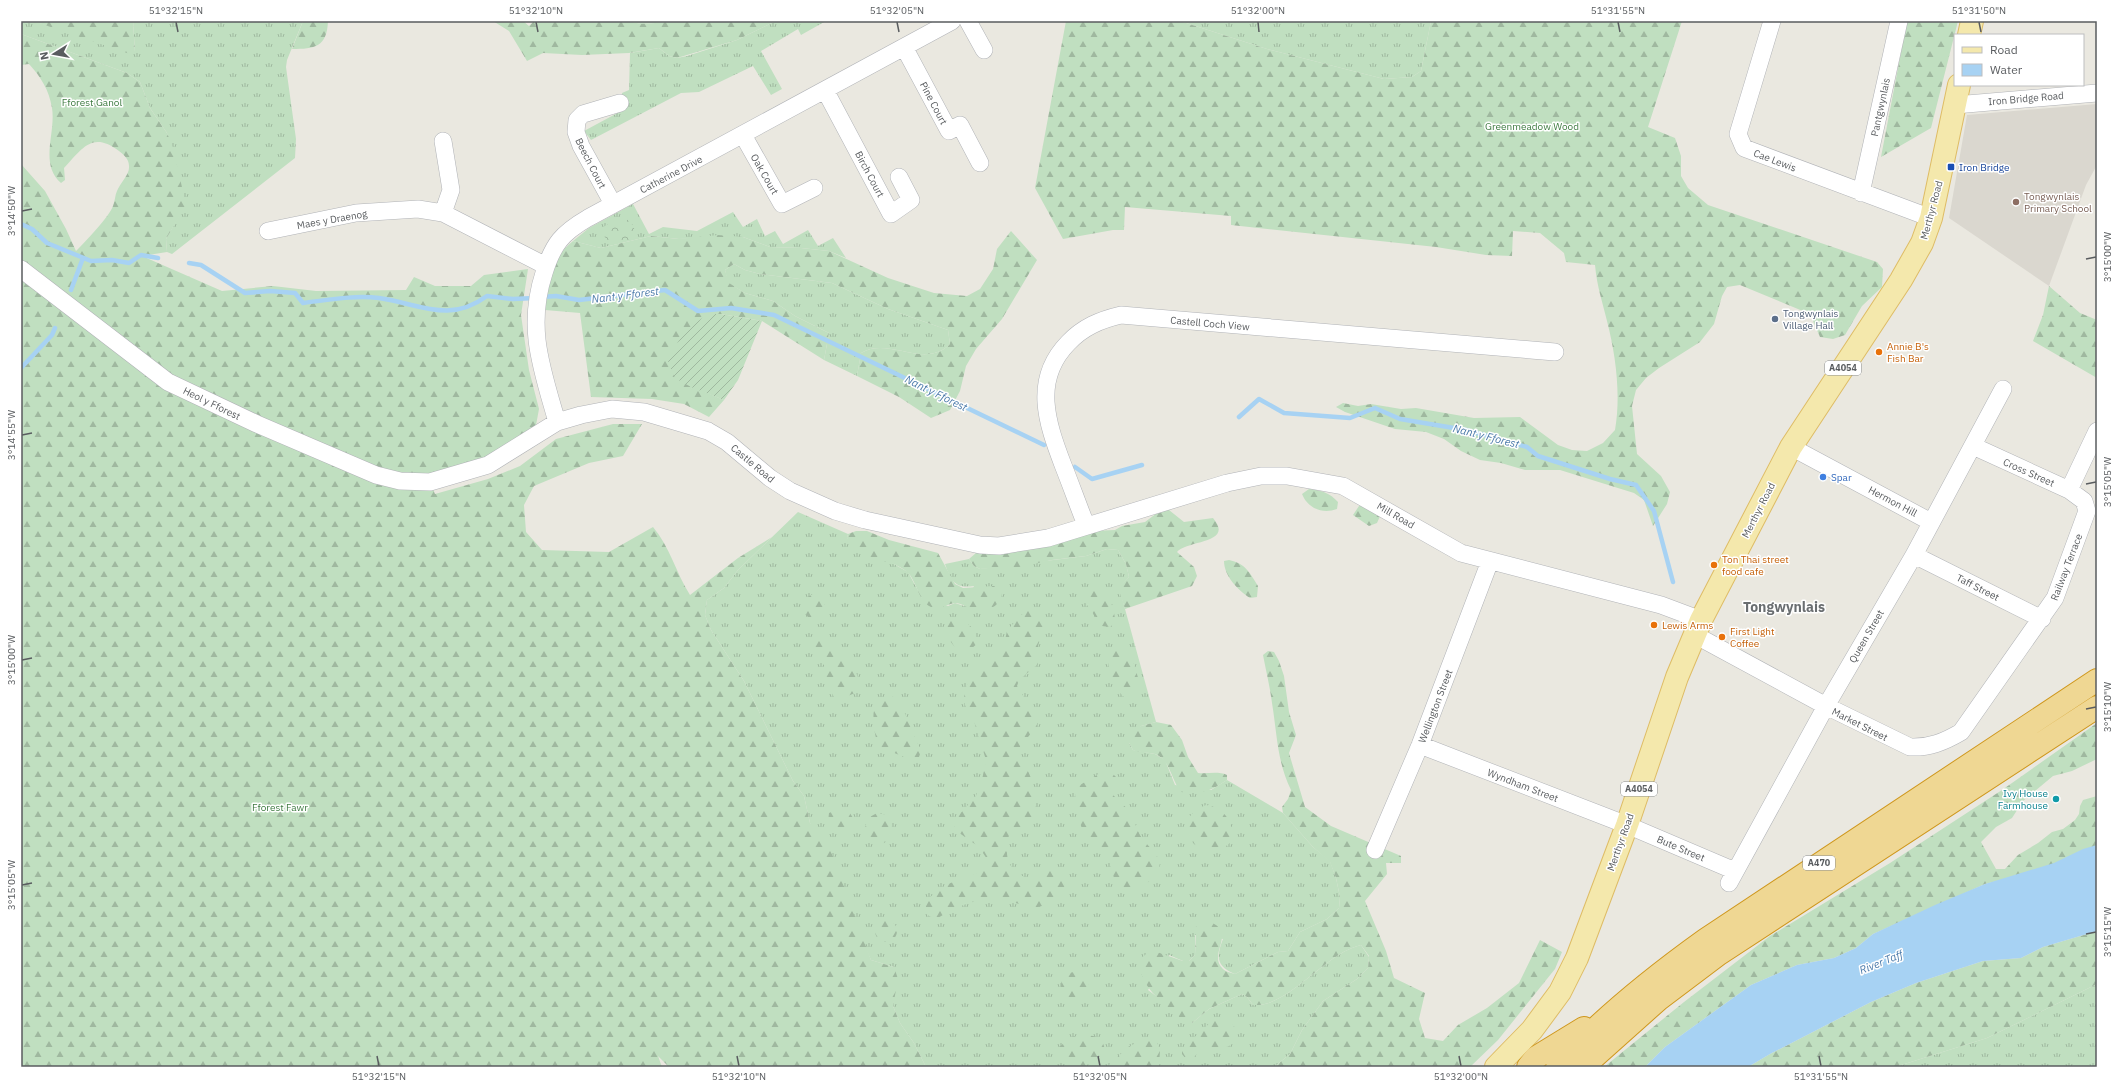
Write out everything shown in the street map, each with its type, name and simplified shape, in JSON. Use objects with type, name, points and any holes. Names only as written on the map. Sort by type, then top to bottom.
[{"type":"highway","name":"A470","points":[[1556,1067],[1626,1001],[1662,971],[1767,898],[2097,680]]},
{"type":"highway","name":"A470","points":[[1583,1067],[1658,1000],[1719,954],[2097,707]]},
{"type":"highway","points":[[1528,1067],[1535,1058],[1626,1001]]},
{"type":"main road","points":[[1969,34],[1972,21]]},
{"type":"main road","name":"Merthyr Road","points":[[1496,1067],[1532,1030],[1560,992],[1582,947],[1627,825],[1677,677],[1698,628],[1791,447],[1901,280],[1922,243],[1931,218],[1957,95]]},
{"type":"street","name":"Catherine Drive","points":[[557,422],[536,339],[534,321],[537,296],[546,266],[551,253],[560,238],[571,228],[613,204],[743,136],[952,21]]},
{"type":"street","points":[[968,21],[984,50]]},
{"type":"street","name":"Cae Lewis","points":[[1772,21],[1738,134],[1744,148],[1931,218]]},
{"type":"street","name":"Pantgwynlais","points":[[1861,193],[1899,21]]},
{"type":"street","name":"Pine Court","points":[[904,47],[949,130],[960,125],[980,163]]},
{"type":"street","name":"Birch Court","points":[[825,90],[890,214],[911,200],[899,177]]},
{"type":"street","name":"Iron Bridge Road","points":[[1957,95],[2097,93]]},
{"type":"street","name":"Beech Court","points":[[613,204],[581,146],[576,132],[577,120],[583,114],[620,103]]},
{"type":"street","name":"Oak Court","points":[[743,136],[782,204],[814,188]]},
{"type":"street","points":[[443,141],[451,190],[443,214]]},
{"type":"street","name":"Maes y Draenog","points":[[268,231],[356,213],[418,209],[443,214],[546,266]]},
{"type":"street","name":"Heol y Fforest","points":[[21,270],[168,382],[257,424],[376,475],[400,481],[430,482]]},
{"type":"street","name":"Castell Coch View","points":[[1086,525],[1050,430],[1046,407],[1046,389],[1051,366],[1059,353],[1074,337],[1090,325],[1103,319],[1121,315],[1555,352]]},
{"type":"street","name":"Queen Street","points":[[1732,877],[1826,706],[1914,555],[2003,389]]},
{"type":"street","name":"Castle Road","points":[[430,482],[488,465],[557,422],[581,415],[612,410],[644,412],[708,431],[727,442],[770,478],[790,492],[810,501],[865,520],[980,545],[999,546],[1048,538],[1086,525]]},
{"type":"street","points":[[2068,490],[2097,431]]},
{"type":"street","name":"Cross Street","points":[[1973,446],[2068,490],[2084,501]]},
{"type":"street","name":"Hermon Hill","points":[[1791,447],[1931,522]]},
{"type":"street","name":"Mill Road","points":[[1086,525],[1227,483],[1260,476],[1287,476],[1315,479],[1343,486],[1461,553],[1661,605],[1698,628]]},
{"type":"street","name":"Railway Terrace","points":[[2006,668],[2042,619],[2055,598],[2087,511],[2084,501]]},
{"type":"street","name":"Taff Street","points":[[1914,555],[2042,619]]},
{"type":"street","name":"Wellington Street","points":[[1375,850],[1420,745],[1490,561]]},
{"type":"street","name":"Market Street","points":[[1698,628],[1826,706],[1894,742],[1910,748],[1923,748],[1943,742],[1961,732],[2006,668]]},
{"type":"street","name":"Wyndham Street","points":[[1420,745],[1627,825]]},
{"type":"street","name":"Bute Street","points":[[1627,825],[1732,877]]},
{"type":"shaded area","name":"Tongwynlais Primary School","points":[[2097,104],[2097,165],[2086,185],[2049,286],[1949,218],[1967,115]]},
{"type":"green space","points":[[21,21],[33,21],[135,52],[133,21],[303,21],[287,60],[286,67],[296,139],[295,158],[172,254],[167,252],[166,239],[184,207],[167,133],[150,108],[140,82],[127,73],[21,34]]},
{"type":"green space","points":[[33,21],[133,21],[135,52],[130,54]]},
{"type":"green space","points":[[303,21],[328,21],[325,36],[318,45],[313,47],[292,49]]},
{"type":"green space","points":[[493,21],[523,21],[529,26],[534,21],[629,21],[641,24],[683,21],[776,21],[737,40],[677,58],[669,56],[659,48],[629,53],[582,55],[543,53],[527,61],[509,31]]},
{"type":"green space","points":[[629,21],[683,21],[641,24]]},
{"type":"green space","points":[[776,21],[826,21],[801,35],[798,29],[761,51],[782,89],[771,95],[753,66],[699,92],[681,93],[591,140],[584,131],[623,110],[622,93],[629,90],[630,53],[659,48],[669,56],[677,58],[687,56],[737,40]]},
{"type":"green space","name":"Greenmeadow Wood","points":[[1066,21],[1180,21],[1267,49],[1384,79],[1412,77],[1421,71],[1431,21],[1682,21],[1648,127],[1675,138],[1681,156],[1681,176],[1688,188],[1708,205],[1877,262],[1883,269],[1882,287],[1862,306],[1845,335],[1833,339],[1820,337],[1810,314],[1740,285],[1727,287],[1722,296],[1714,324],[1700,342],[1659,368],[1646,378],[1636,390],[1632,406],[1637,454],[1661,476],[1670,492],[1667,504],[1653,526],[1644,500],[1634,493],[1560,470],[1525,470],[1501,463],[1480,460],[1461,451],[1444,439],[1426,432],[1395,429],[1345,412],[1336,407],[1343,403],[1358,406],[1371,404],[1401,409],[1416,408],[1474,418],[1520,417],[1558,445],[1572,450],[1587,451],[1603,443],[1615,430],[1618,403],[1617,376],[1613,348],[1598,287],[1595,265],[1566,262],[1564,253],[1540,233],[1513,231],[1512,256],[1486,255],[1436,247],[1231,225],[1231,216],[1125,207],[1124,230],[1113,230],[1063,239],[1035,188]]},
{"type":"green space","points":[[1180,21],[1431,21],[1421,71],[1412,77],[1384,79],[1267,49]]},
{"type":"green space","points":[[1907,21],[1958,21],[1931,128],[1881,157]]},
{"type":"green space","points":[[21,34],[127,73],[140,82],[150,108],[167,133],[173,148],[184,196],[185,207],[166,239],[167,252],[142,256],[222,291],[273,286],[316,291],[406,290],[414,277],[435,286],[471,286],[484,275],[528,269],[521,315],[529,370],[539,409],[534,436],[430,482],[435,494],[488,479],[520,466],[556,439],[613,424],[642,424],[623,456],[589,463],[534,486],[524,505],[526,532],[542,550],[609,552],[653,527],[664,543],[690,595],[738,558],[772,537],[738,570],[724,588],[707,600],[705,615],[711,630],[744,681],[793,781],[804,796],[810,823],[828,843],[871,960],[894,967],[898,979],[893,1006],[900,1023],[914,1043],[926,1067],[669,1067],[658,1056],[662,1067],[21,1067],[21,164],[45,191],[66,229],[76,251],[111,211],[118,188],[128,172],[129,164],[127,159],[119,151],[110,145],[102,142],[95,142],[88,144],[64,168],[65,180],[61,183],[54,175],[50,158],[53,118],[51,101],[44,84],[29,64],[21,65]]},
{"type":"green space","points":[[633,204],[649,234],[663,227],[697,231],[733,212],[743,227],[757,219],[765,236],[775,231],[783,244],[808,230],[818,246],[833,238],[846,258],[829,251],[770,247],[743,237],[679,239],[651,236],[601,248],[573,241],[589,228]]},
{"type":"green space","points":[[629,219],[638,236],[630,241],[622,241],[620,237],[609,244],[600,229],[613,221],[617,226]]},
{"type":"green space","points":[[1011,231],[1037,260],[1002,319],[976,349],[966,366],[960,391],[950,410],[931,418],[899,397],[857,376],[861,353],[872,349],[883,348],[918,354],[929,354],[940,351],[950,344],[948,330],[888,309],[832,283],[760,274],[745,270],[734,264],[725,270],[729,283],[745,293],[773,301],[795,316],[829,333],[824,360],[762,321],[721,314],[709,314],[705,392],[724,400],[709,417],[684,404],[652,399],[591,397],[580,313],[545,310],[549,281],[555,263],[573,241],[601,248],[651,236],[679,239],[718,235],[743,237],[770,247],[829,251],[888,278],[934,293],[967,296],[980,289],[993,269],[997,249]]},
{"type":"green space","points":[[734,264],[745,270],[760,274],[832,283],[888,309],[948,330],[950,344],[940,351],[929,354],[918,354],[883,348],[872,349],[861,353],[857,376],[824,360],[829,333],[795,316],[773,301],[745,293],[728,283],[725,270]]},
{"type":"green space","points":[[2049,286],[2080,313],[2097,320],[2097,378],[2033,341],[2043,315]]},
{"type":"green space","points":[[709,314],[721,314],[762,321],[738,380],[724,400],[691,387],[675,378],[668,362],[684,334]]},
{"type":"green space","points":[[1309,489],[1321,491],[1332,496],[1338,502],[1337,509],[1326,511],[1312,507],[1302,494]]},
{"type":"green space","points":[[1366,503],[1381,514],[1377,523],[1369,526],[1353,515],[1359,506]]},
{"type":"green space","points":[[1161,510],[1169,510],[1184,522],[1213,518],[1218,526],[1218,533],[1214,537],[1182,548],[1177,552],[1194,567],[1197,576],[1192,586],[1125,609],[1118,587],[1129,577],[1126,564],[1118,550],[1107,549],[1086,556],[1052,560],[1019,567],[980,569],[974,566],[969,559],[976,553],[1092,531],[1115,530],[1122,526],[1145,522]]},
{"type":"green space","points":[[798,512],[848,534],[847,538],[908,572],[922,598],[948,606],[955,603],[964,606],[974,586],[968,587],[958,585],[949,575],[945,564],[969,559],[974,566],[980,569],[1086,556],[1107,549],[1118,550],[1126,564],[1129,577],[1119,587],[1156,722],[1141,726],[1129,743],[1133,750],[1155,754],[1165,760],[1175,785],[1211,790],[1227,780],[1283,813],[1313,847],[1330,861],[1336,878],[1340,897],[1339,908],[1327,919],[1300,932],[1288,951],[1278,952],[1235,974],[1224,968],[1219,960],[1219,951],[1223,939],[1195,935],[1195,955],[1189,961],[1183,961],[1169,955],[1148,990],[1192,1023],[1209,1009],[1242,994],[1247,997],[1253,1005],[1266,1004],[1280,998],[1334,958],[1347,950],[1361,945],[1369,957],[1368,968],[1357,979],[1323,1001],[1302,1030],[1290,1054],[1274,1067],[926,1067],[914,1043],[900,1023],[893,1006],[894,967],[871,960],[810,823],[804,796],[793,781],[744,681],[711,630],[705,615],[707,600],[724,588],[738,570]]},
{"type":"green space","points":[[856,531],[867,531],[889,540],[938,553],[955,584],[963,588],[994,586],[1002,593],[1001,598],[996,605],[985,610],[975,610],[955,603],[940,608],[931,607],[920,596],[913,580],[902,568],[864,555],[857,549],[847,538],[848,534]]},
{"type":"green space","points":[[1224,561],[1235,561],[1250,573],[1258,586],[1257,597],[1250,598],[1232,582],[1226,572]]},
{"type":"green space","points":[[1094,586],[1104,593],[1110,601],[1114,611],[1115,623],[1110,627],[1102,626],[1082,598],[1082,592],[1086,588]]},
{"type":"green space","points":[[813,594],[820,596],[826,607],[823,617],[817,620],[810,619],[803,608],[804,599]]},
{"type":"green space","points":[[1037,607],[1044,612],[1045,622],[1038,646],[1038,664],[1019,680],[1017,686],[1037,718],[1037,726],[1019,748],[1033,786],[1036,816],[1009,835],[1007,857],[1016,872],[1030,880],[1043,875],[1051,868],[1063,870],[1065,886],[1054,898],[1044,905],[1035,907],[998,899],[985,899],[959,907],[936,919],[929,916],[925,911],[927,901],[934,893],[948,884],[979,872],[987,859],[979,847],[958,832],[954,826],[957,817],[976,796],[982,780],[986,760],[973,718],[965,705],[964,692],[969,680],[976,670],[1003,649],[1007,631],[1017,619],[1028,609]]},
{"type":"green space","points":[[959,619],[967,623],[976,635],[977,644],[969,650],[963,651],[954,646],[947,631],[948,621]]},
{"type":"green space","points":[[825,638],[855,671],[859,681],[855,693],[845,697],[834,697],[828,686],[824,665],[809,650],[815,640]]},
{"type":"green space","points":[[1122,647],[1131,654],[1139,681],[1138,689],[1132,696],[1124,697],[1114,683],[1107,657],[1113,649]]},
{"type":"green space","points":[[1268,651],[1274,652],[1284,676],[1289,712],[1296,735],[1289,753],[1305,807],[1331,826],[1401,856],[1401,863],[1386,863],[1387,874],[1365,901],[1386,951],[1394,978],[1425,993],[1419,1019],[1425,1038],[1443,1041],[1458,1025],[1487,1008],[1519,983],[1540,940],[1562,952],[1555,969],[1498,1040],[1470,1067],[1274,1067],[1290,1054],[1302,1030],[1323,1001],[1357,979],[1368,968],[1369,956],[1361,945],[1347,950],[1334,958],[1280,998],[1266,1004],[1253,1005],[1247,997],[1242,994],[1209,1009],[1192,1023],[1185,1022],[1162,1002],[1149,988],[1144,979],[1140,970],[1139,960],[1151,950],[1183,961],[1189,961],[1195,955],[1196,926],[1205,920],[1221,930],[1222,936],[1218,956],[1219,963],[1224,970],[1235,974],[1278,952],[1288,951],[1300,932],[1327,919],[1339,908],[1340,897],[1336,878],[1330,862],[1313,847],[1283,813],[1282,807],[1288,799],[1291,790],[1286,779],[1278,747],[1263,655]]},
{"type":"green space","points":[[892,696],[900,702],[921,751],[919,757],[911,760],[880,746],[876,738],[873,719],[874,708],[877,702],[881,699]]},
{"type":"green space","points":[[1156,722],[1171,725],[1182,740],[1188,757],[1198,773],[1224,774],[1227,775],[1227,780],[1206,791],[1195,793],[1181,792],[1164,760],[1155,754],[1133,750],[1129,743],[1127,733],[1141,726]]},
{"type":"green space","points":[[2097,723],[2097,759],[2072,771],[2053,776],[2023,801],[2012,818],[1996,827],[1981,842],[1996,869],[2005,869],[2018,855],[2038,843],[2052,832],[2063,829],[2075,820],[2079,814],[2080,806],[2083,800],[2097,796],[2097,849],[2055,867],[1985,884],[1873,934],[1856,948],[1834,958],[1797,965],[1751,985],[1665,1047],[1645,1067],[1604,1067],[1684,1002],[1770,936],[1890,863],[2002,790]]},
{"type":"green space","points":[[1100,773],[1112,773],[1118,779],[1113,795],[1130,812],[1140,835],[1155,853],[1160,863],[1159,869],[1154,876],[1144,886],[1136,890],[1130,891],[1120,887],[1115,879],[1107,855],[1086,837],[1079,820],[1075,792],[1082,784]]},
{"type":"green space","points":[[1206,805],[1218,809],[1223,813],[1230,823],[1232,835],[1231,842],[1220,851],[1210,854],[1194,844],[1184,830],[1189,817],[1198,809]]},
{"type":"green space","points":[[838,809],[848,810],[853,818],[851,828],[844,832],[834,832],[828,822],[829,813]]},
{"type":"green space","points":[[877,813],[888,815],[892,827],[892,837],[884,843],[874,844],[867,839],[865,828],[868,818]]},
{"type":"green space","points":[[882,920],[890,920],[897,927],[897,935],[890,942],[882,942],[875,935],[875,927]]},
{"type":"green space","points":[[2097,931],[2097,984],[1987,1038],[1895,1067],[1748,1067],[1770,1054],[1871,1002],[1916,983],[1983,961],[2021,958],[2043,947]]},
{"type":"green space","points":[[1075,972],[1085,976],[1089,986],[1085,996],[1075,1000],[1065,996],[1061,986],[1065,976]]},
{"type":"green space","points":[[2097,984],[2097,1067],[1895,1067],[1987,1038]]},
{"type":"green space","points":[[1223,1017],[1232,1023],[1238,1033],[1233,1043],[1219,1049],[1202,1049],[1193,1058],[1186,1059],[1182,1054],[1182,1049],[1214,1019]]},
{"type":"green space","points":[[1085,1035],[1099,1038],[1103,1043],[1105,1050],[1099,1057],[1086,1065],[1079,1067],[1067,1063],[1062,1057],[1058,1048],[1071,1037]]},
{"type":"green space","points":[[1150,1036],[1156,1040],[1160,1050],[1159,1067],[1107,1067],[1128,1047]]},
{"type":"water","name":"River Taff","points":[[2097,845],[2097,931],[2043,947],[2021,958],[1983,961],[1916,983],[1871,1002],[1770,1054],[1748,1067],[1645,1067],[1665,1047],[1751,985],[1797,965],[1834,958],[1856,948],[1873,934],[1935,905],[1985,884],[2054,863],[2083,849]]},
{"type":"waterway","name":"Nant y Fforest","points":[[21,224],[32,229],[47,243],[91,261],[112,260],[129,263],[141,255],[158,258]]},
{"type":"waterway","points":[[71,290],[83,258]]},
{"type":"waterway","name":"Nant y Fforest","points":[[189,263],[201,265],[245,293],[270,291],[295,293],[303,303],[341,298],[370,297],[434,310],[447,311],[460,309],[487,296],[513,299],[535,298]]},
{"type":"waterway","name":"Nant y Fforest","points":[[542,297],[556,296],[579,300],[665,290],[698,311],[731,308],[774,315],[1044,445]]},
{"type":"waterway","points":[[21,368],[52,335],[55,328]]},
{"type":"waterway","name":"Nant y Fforest","points":[[1239,417],[1259,399],[1284,413],[1350,418],[1375,408],[1400,419],[1466,430],[1527,447],[1538,456],[1610,479],[1636,485],[1654,511],[1673,582]]},
{"type":"waterway","name":"Nant y Fforest","points":[[1075,467],[1092,479],[1142,465]]},
{"type":"place","name":"Iron Bridge","points":[[1951,167]]},
{"type":"place","name":"Tongwynlais Primary School","points":[[2016,202]]},
{"type":"place","name":"Tongwynlais Village Hall","points":[[1775,319]]},
{"type":"place","name":"Annie B's Fish Bar","points":[[1879,352]]},
{"type":"place","name":"Spar","points":[[1823,477]]},
{"type":"place","name":"Ton Thai street food cafe","points":[[1714,565]]},
{"type":"place","name":"Lewis Arms","points":[[1654,625]]},
{"type":"place","name":"First Light Coffee","points":[[1722,637]]},
{"type":"place","name":"Ivy House Farmhouse","points":[[2056,799]]},
{"type":"district","name":"Tongwynlais","points":[[1784,607]]},
{"type":"park label","name":"Fforest Ganol","points":[[92,102]]},
{"type":"park label","name":"Fforest Fawr","points":[[280,807]]}]
